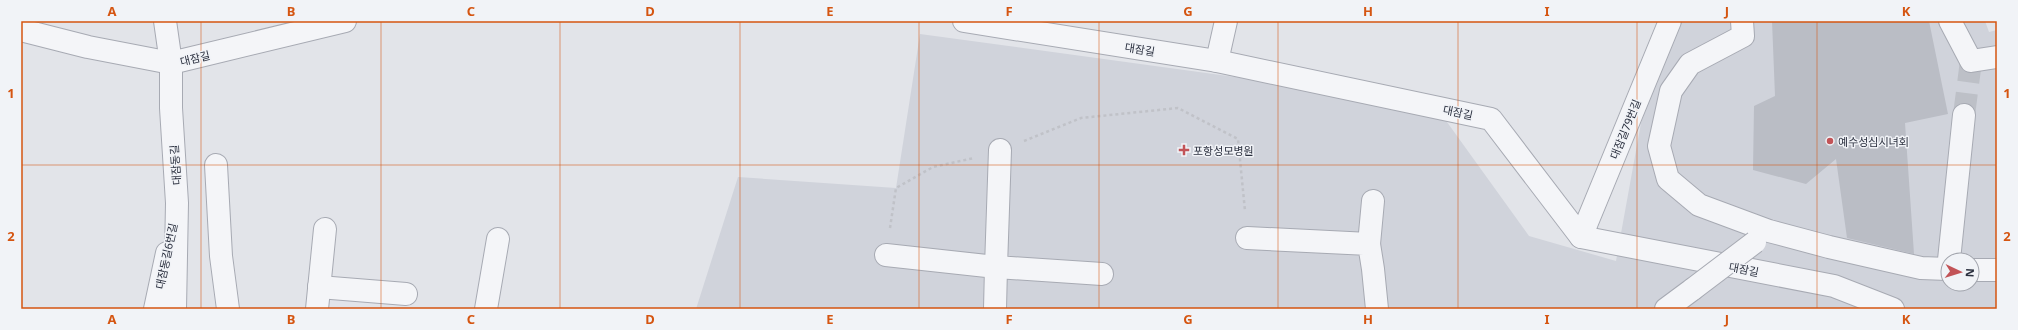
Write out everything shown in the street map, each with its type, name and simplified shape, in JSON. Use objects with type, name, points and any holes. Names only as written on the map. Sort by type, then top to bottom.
[{"type":"street","name":"대잠동길","points":[[165,21],[171,63],[171,108],[177,203],[175,309]]},
{"type":"street","name":"대잠길","points":[[21,30],[88,47],[171,63],[345,21]]},
{"type":"street","name":"대잠길","points":[[964,21],[1217,61],[1491,120],[1581,237],[1834,286],[1893,309]]},
{"type":"street","points":[[1217,61],[1226,21]]},
{"type":"street","name":"대잠길79번길","points":[[1581,237],[1670,21]]},
{"type":"street","points":[[1742,21],[1743,36],[1690,64],[1671,91],[1659,146],[1668,179],[1700,205],[1762,237],[1829,248],[1921,268],[1940,269]]},
{"type":"street","points":[[1950,21],[1971,61],[1997,58]]},
{"type":"street","points":[[1950,252],[1964,115]]},
{"type":"street","points":[[995,309],[1000,150]]},
{"type":"street","points":[[216,165],[221,256],[228,309]]},
{"type":"street","points":[[1374,201],[1369,244],[1377,309]]},
{"type":"street","name":"대잠동길6번길","points":[[155,309],[177,203]]},
{"type":"street","points":[[317,309],[325,229]]},
{"type":"street","points":[[1666,309],[1762,237]]},
{"type":"street","points":[[1247,238],[1369,244]]},
{"type":"street","points":[[486,309],[498,239]]},
{"type":"street","points":[[886,255],[996,267],[1102,274]]},
{"type":"street","points":[[1980,270],[1997,270]]},
{"type":"street","points":[[319,287],[406,294]]},
{"type":"path","points":[[886,255],[896,188],[933,167],[983,157],[1081,118],[1178,108],[1238,140],[1247,238]]},
{"type":"shaded area","name":"포항성모병원","points":[[1676,21],[1985,21],[1989,32],[1997,30],[1997,309],[696,309],[738,177],[896,188],[920,34],[1434,104],[1529,236],[1616,261],[1641,123]]},
{"type":"building","name":"예수성심시녀회","points":[[1772,21],[1929,21],[1948,114],[1905,123],[1914,254],[1847,238],[1836,159],[1806,184],[1753,170],[1754,106],[1775,96]]},
{"type":"tunnel","points":[[1964,115],[1971,61]]},
{"type":"place","name":"예수성심시녀회","points":[[1830,141]]},
{"type":"place","name":"포항성모병원","points":[[1184,150]]}]
